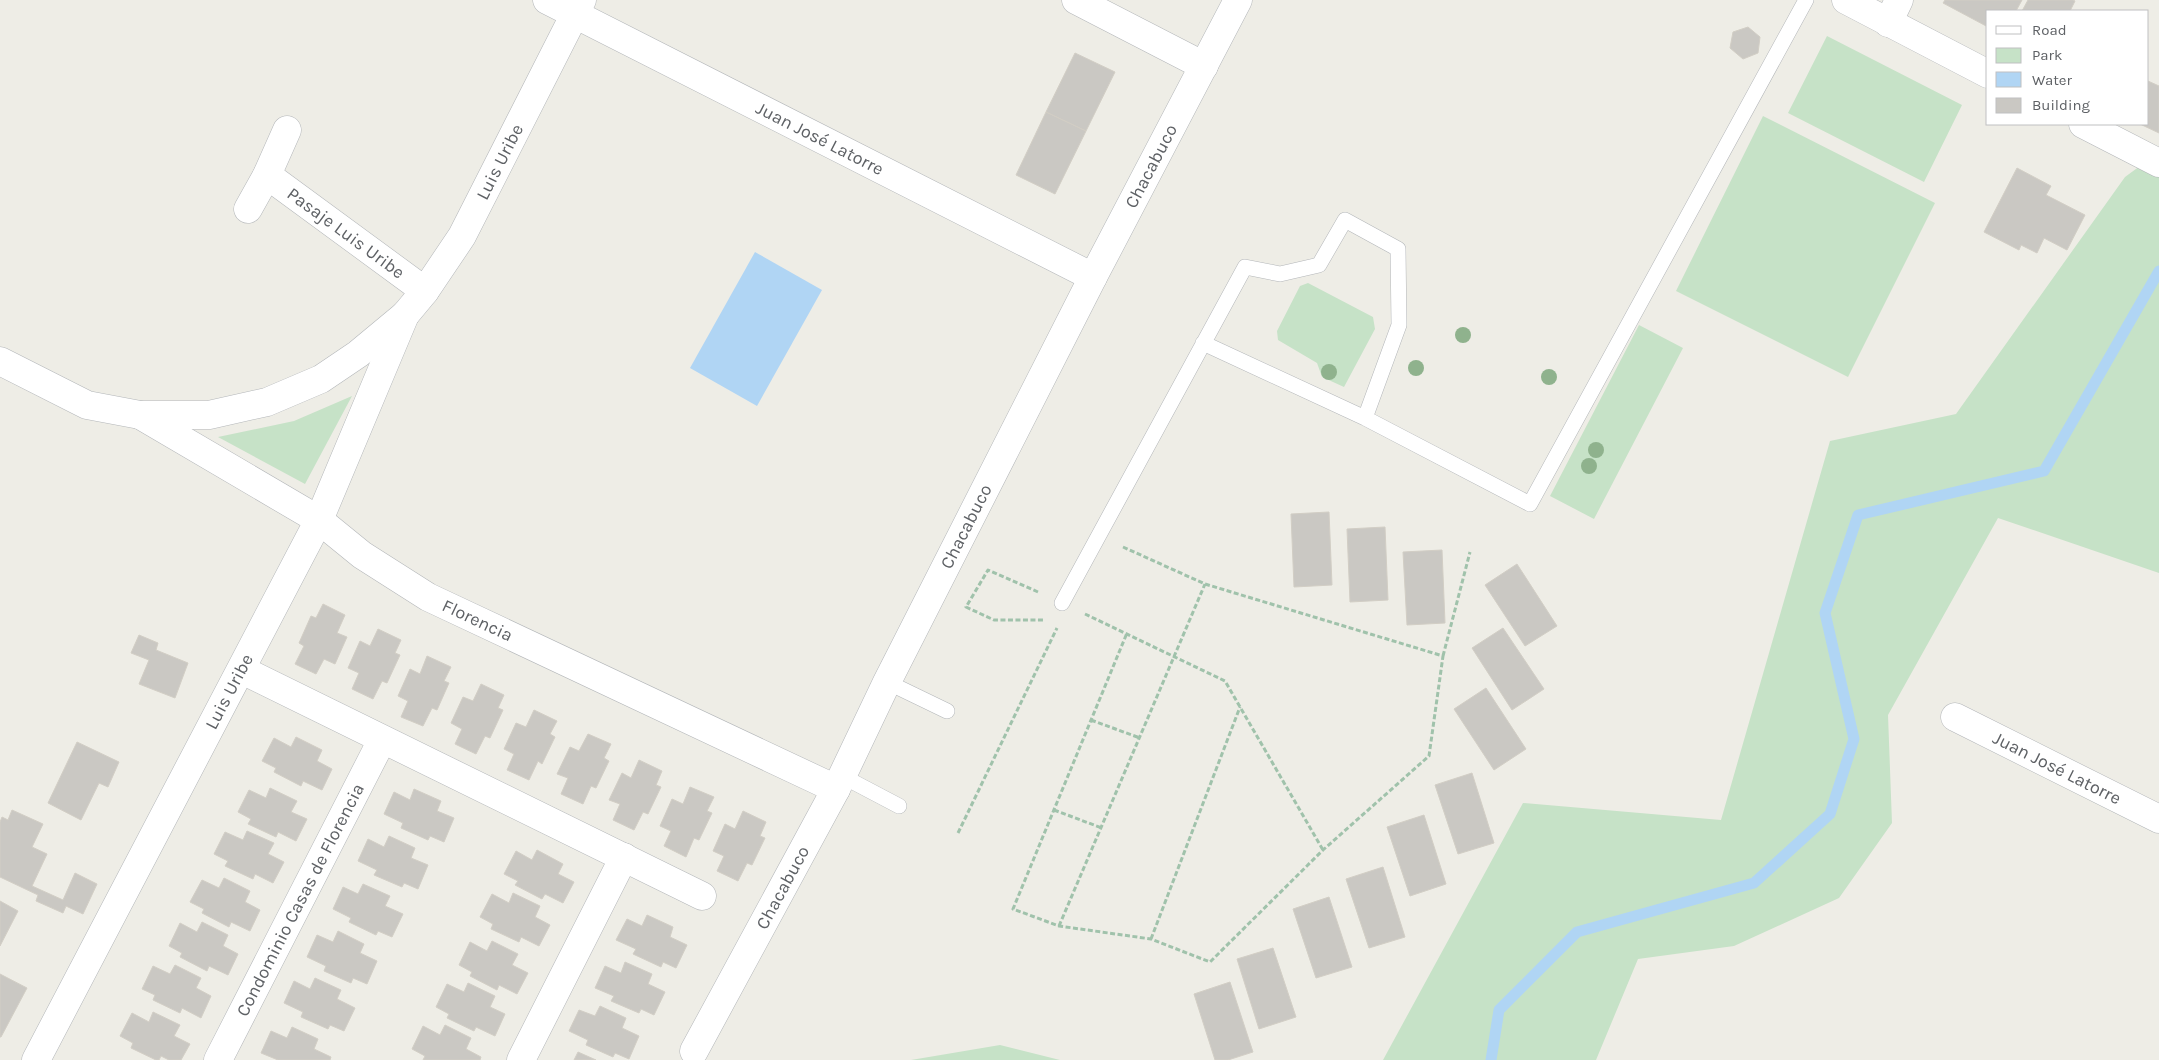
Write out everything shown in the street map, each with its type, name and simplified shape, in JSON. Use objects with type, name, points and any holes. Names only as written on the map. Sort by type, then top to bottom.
[{"type":"street","name":"Juan José Latorre","points":[[547,0],[578,7],[1093,277]]},
{"type":"street","points":[[1076,0],[1204,66]]},
{"type":"street","name":"Chacabuco","points":[[694,1051],[839,782],[887,682],[1093,277],[1238,0]]},
{"type":"street","points":[[1846,0],[1894,11],[1986,73]]},
{"type":"street","name":"Luis Uribe","points":[[0,362],[87,405],[140,415],[209,415],[267,402],[321,379],[358,354],[405,315],[425,291],[462,236],[578,7]]},
{"type":"street","points":[[2084,125],[2159,163]]},
{"type":"street","points":[[248,209],[267,175],[288,130]]},
{"type":"street","name":"Pasaje Luis Uribe","points":[[267,175],[425,291]]},
{"type":"street","name":"Luis Uribe","points":[[36,1060],[319,520],[405,315]]},
{"type":"street","name":"Florencia","points":[[140,415],[319,520],[362,555],[428,598],[839,782]]},
{"type":"street","points":[[242,670],[702,896]]},
{"type":"street","name":"Juan José Latorre","points":[[1955,717],[2159,819]]},
{"type":"street","name":"Condominio Casas de Florencia","points":[[218,1060],[382,740]]},
{"type":"street","points":[[521,1060],[624,857]]},
{"type":"lane","points":[[1203,343],[1365,418],[1530,504],[1806,0]]},
{"type":"lane","points":[[1062,603],[1244,267],[1280,274],[1319,265],[1345,220],[1398,249],[1399,325],[1365,418]]},
{"type":"lane","points":[[887,682],[947,711]]},
{"type":"lane","points":[[839,782],[899,806]]},
{"type":"path","points":[[1098,536],[1205,584],[1443,656]]},
{"type":"path","points":[[1127,634],[1013,910],[1060,926],[1151,939],[1210,962],[1323,850],[1429,756],[1443,656],[1470,552]]},
{"type":"path","points":[[1051,619],[994,620],[966,607],[988,570],[1062,603]]},
{"type":"path","points":[[1060,926],[1205,584]]},
{"type":"path","points":[[1077,610],[1225,681],[1323,850]]},
{"type":"path","points":[[958,833],[1061,619]]},
{"type":"path","points":[[1151,939],[1240,706]]},
{"type":"path","points":[[1091,720],[1140,738]]},
{"type":"path","points":[[1054,810],[1102,828]]},
{"type":"green space","points":[[1827,36],[1962,105],[1924,182],[1788,113]]},
{"type":"green space","points":[[1763,116],[1935,203],[1848,377],[1676,291]]},
{"type":"green space","points":[[2159,152],[2159,573],[1998,518],[1888,715],[1892,823],[1839,898],[1734,946],[1638,959],[1596,1060],[1383,1060],[1523,803],[1721,820],[1830,441],[1956,414],[2125,177]]},
{"type":"green space","points":[[1308,283],[1373,317],[1375,329],[1344,387],[1322,377],[1317,363],[1278,340],[1277,331],[1300,286]]},
{"type":"green space","points":[[1639,325],[1683,348],[1594,519],[1550,496]]},
{"type":"green space","points":[[352,396],[305,484],[218,437],[294,421]]},
{"type":"green space","points":[[1000,1045],[1060,1060],[911,1060]]},
{"type":"water","points":[[755,252],[822,290],[757,406],[690,368]]},
{"type":"building","points":[[1945,0],[2022,0],[2017,10],[1986,10],[1986,26],[1943,3]]},
{"type":"building","points":[[2028,0],[2075,1],[2070,10],[2023,10]]},
{"type":"building","points":[[1748,27],[1760,37],[1758,53],[1743,59],[1730,48],[1733,32]]},
{"type":"building","points":[[1075,53],[1115,72],[1086,131],[1046,112]]},
{"type":"building","points":[[2149,81],[2159,86],[2159,133],[2142,125],[2149,125]]},
{"type":"building","points":[[1046,112],[1086,131],[1055,194],[1016,175]]},
{"type":"building","points":[[2017,168],[2051,186],[2046,195],[2085,215],[2067,250],[2044,238],[2037,253],[2021,245],[2019,250],[1984,232]]},
{"type":"building","points":[[1329,512],[1332,585],[1294,587],[1291,514]]},
{"type":"building","points":[[1385,527],[1388,600],[1350,602],[1347,529]]},
{"type":"building","points":[[1442,550],[1445,623],[1407,625],[1403,552]]},
{"type":"building","points":[[1517,564],[1557,626],[1525,646],[1485,585]]},
{"type":"building","points":[[323,604],[345,615],[337,633],[347,637],[335,664],[324,659],[316,674],[295,664],[304,646],[299,643],[311,616],[316,618]]},
{"type":"building","points":[[1503,628],[1544,689],[1512,710],[1472,648]]},
{"type":"building","points":[[378,629],[401,640],[395,653],[400,655],[387,683],[382,681],[373,699],[352,689],[359,673],[348,668],[360,641],[370,646]]},
{"type":"building","points":[[139,635],[158,643],[156,650],[188,663],[175,698],[139,684],[149,660],[131,653]]},
{"type":"building","points":[[427,656],[451,667],[444,681],[449,683],[437,710],[432,708],[423,726],[401,717],[408,701],[398,696],[410,669],[420,674]]},
{"type":"building","points":[[481,684],[504,695],[498,708],[503,710],[490,738],[485,736],[476,754],[455,744],[462,729],[451,723],[463,697],[473,701]]},
{"type":"building","points":[[1486,688],[1526,749],[1494,770],[1454,709]]},
{"type":"building","points":[[534,710],[557,721],[550,734],[555,737],[542,764],[538,761],[529,780],[507,770],[514,754],[504,749],[516,723],[526,727]]},
{"type":"building","points":[[588,734],[611,744],[604,758],[609,761],[596,788],[591,786],[583,804],[561,794],[568,778],[557,774],[570,747],[579,751]]},
{"type":"building","points":[[296,737],[322,750],[317,761],[332,769],[322,790],[303,781],[301,786],[274,772],[276,768],[262,761],[274,738],[291,747]]},
{"type":"building","points":[[77,742],[119,762],[108,787],[99,783],[81,820],[48,803]]},
{"type":"building","points":[[639,760],[662,771],[656,785],[661,787],[648,814],[643,812],[634,830],[613,820],[620,804],[609,800],[622,773],[631,778]]},
{"type":"building","points":[[1472,773],[1494,843],[1458,854],[1435,785]]},
{"type":"building","points":[[690,787],[714,797],[707,811],[712,813],[699,840],[694,838],[686,857],[664,846],[671,831],[660,826],[672,799],[683,804]]},
{"type":"building","points":[[270,788],[297,801],[291,812],[307,819],[296,841],[278,832],[276,837],[248,824],[251,819],[238,812],[249,790],[266,798]]},
{"type":"building","points":[[414,789],[441,801],[437,811],[454,818],[444,842],[430,836],[428,840],[401,828],[403,823],[384,814],[394,792],[410,800]]},
{"type":"building","points":[[12,810],[43,824],[32,847],[47,854],[32,886],[63,900],[75,873],[97,884],[83,914],[66,906],[63,913],[36,901],[38,895],[0,877],[0,822],[2,817],[8,820]]},
{"type":"building","points":[[743,811],[766,822],[760,836],[765,838],[752,865],[747,863],[738,881],[717,871],[724,856],[713,851],[725,824],[735,829]]},
{"type":"building","points":[[1424,815],[1446,884],[1410,896],[1387,827]]},
{"type":"building","points":[[247,831],[274,843],[268,854],[284,862],[273,883],[255,874],[253,879],[225,866],[228,861],[214,854],[225,832],[243,840]]},
{"type":"building","points":[[389,836],[415,848],[411,858],[428,865],[418,889],[404,883],[402,887],[374,875],[377,870],[358,861],[368,839],[384,847]]},
{"type":"building","points":[[537,850],[563,864],[558,874],[574,882],[563,903],[545,894],[542,899],[515,885],[518,881],[504,874],[516,851],[532,860]]},
{"type":"building","points":[[1383,867],[1405,937],[1369,948],[1346,879]]},
{"type":"building","points":[[224,878],[250,891],[245,902],[260,910],[250,931],[231,922],[229,927],[202,913],[204,909],[190,902],[202,880],[219,888]]},
{"type":"building","points":[[363,884],[390,896],[385,906],[403,914],[392,937],[378,931],[376,935],[349,922],[351,918],[333,909],[343,887],[358,894]]},
{"type":"building","points":[[513,893],[540,906],[535,917],[550,925],[539,946],[521,937],[519,942],[491,929],[493,924],[480,917],[492,894],[509,903]]},
{"type":"building","points":[[1329,897],[1352,967],[1316,978],[1293,909]]},
{"type":"building","points":[[0,901],[18,911],[0,946]]},
{"type":"building","points":[[647,915],[673,927],[670,937],[687,945],[676,968],[663,962],[661,967],[633,954],[636,949],[616,940],[627,919],[642,926]]},
{"type":"building","points":[[202,922],[228,935],[223,946],[238,954],[228,975],[209,966],[207,971],[180,957],[182,953],[169,946],[180,923],[197,932]]},
{"type":"building","points":[[338,931],[364,944],[360,953],[377,961],[367,984],[353,978],[351,983],[324,971],[326,966],[307,957],[317,935],[333,942]]},
{"type":"building","points":[[492,941],[518,954],[512,965],[528,973],[517,994],[499,985],[497,990],[470,976],[472,972],[459,965],[470,942],[487,951]]},
{"type":"building","points":[[1273,948],[1296,1017],[1259,1029],[1237,959]]},
{"type":"building","points":[[625,962],[652,974],[648,984],[665,992],[654,1015],[641,1009],[639,1013],[611,1001],[614,996],[595,988],[605,966],[621,973]]},
{"type":"building","points":[[175,965],[201,978],[196,988],[211,996],[201,1018],[182,1008],[180,1013],[153,1000],[155,995],[142,989],[153,966],[170,974]]},
{"type":"building","points":[[0,974],[27,988],[1,1037],[0,1037]]},
{"type":"building","points":[[315,978],[341,990],[337,999],[355,1008],[344,1031],[330,1025],[328,1029],[301,1017],[303,1012],[284,1003],[294,981],[310,989]]},
{"type":"building","points":[[1230,982],[1253,1052],[1228,1060],[1215,1060],[1194,994]]},
{"type":"building","points":[[468,983],[495,996],[490,1007],[505,1014],[495,1036],[476,1027],[474,1031],[447,1018],[449,1014],[436,1007],[447,984],[464,992]]},
{"type":"building","points":[[600,1006],[626,1018],[622,1028],[639,1036],[629,1059],[615,1053],[613,1057],[586,1045],[588,1040],[569,1031],[579,1010],[595,1016]]},
{"type":"building","points":[[153,1012],[180,1025],[174,1036],[190,1044],[181,1060],[169,1060],[161,1056],[159,1060],[156,1060],[131,1048],[133,1043],[120,1036],[132,1013],[149,1022]]},
{"type":"building","points":[[445,1025],[471,1038],[466,1049],[481,1057],[480,1060],[423,1060],[425,1056],[412,1049],[423,1026],[440,1035]]},
{"type":"building","points":[[292,1027],[318,1039],[314,1049],[331,1057],[330,1060],[278,1060],[261,1053],[271,1031],[287,1038]]},
{"type":"building","points":[[578,1052],[596,1060],[574,1060]]},
{"type":"waterway","points":[[1491,1060],[1499,1010],[1577,932],[1754,883],[1830,814],[1854,739],[1825,613],[1858,515],[2044,471],[2159,271]]}]
